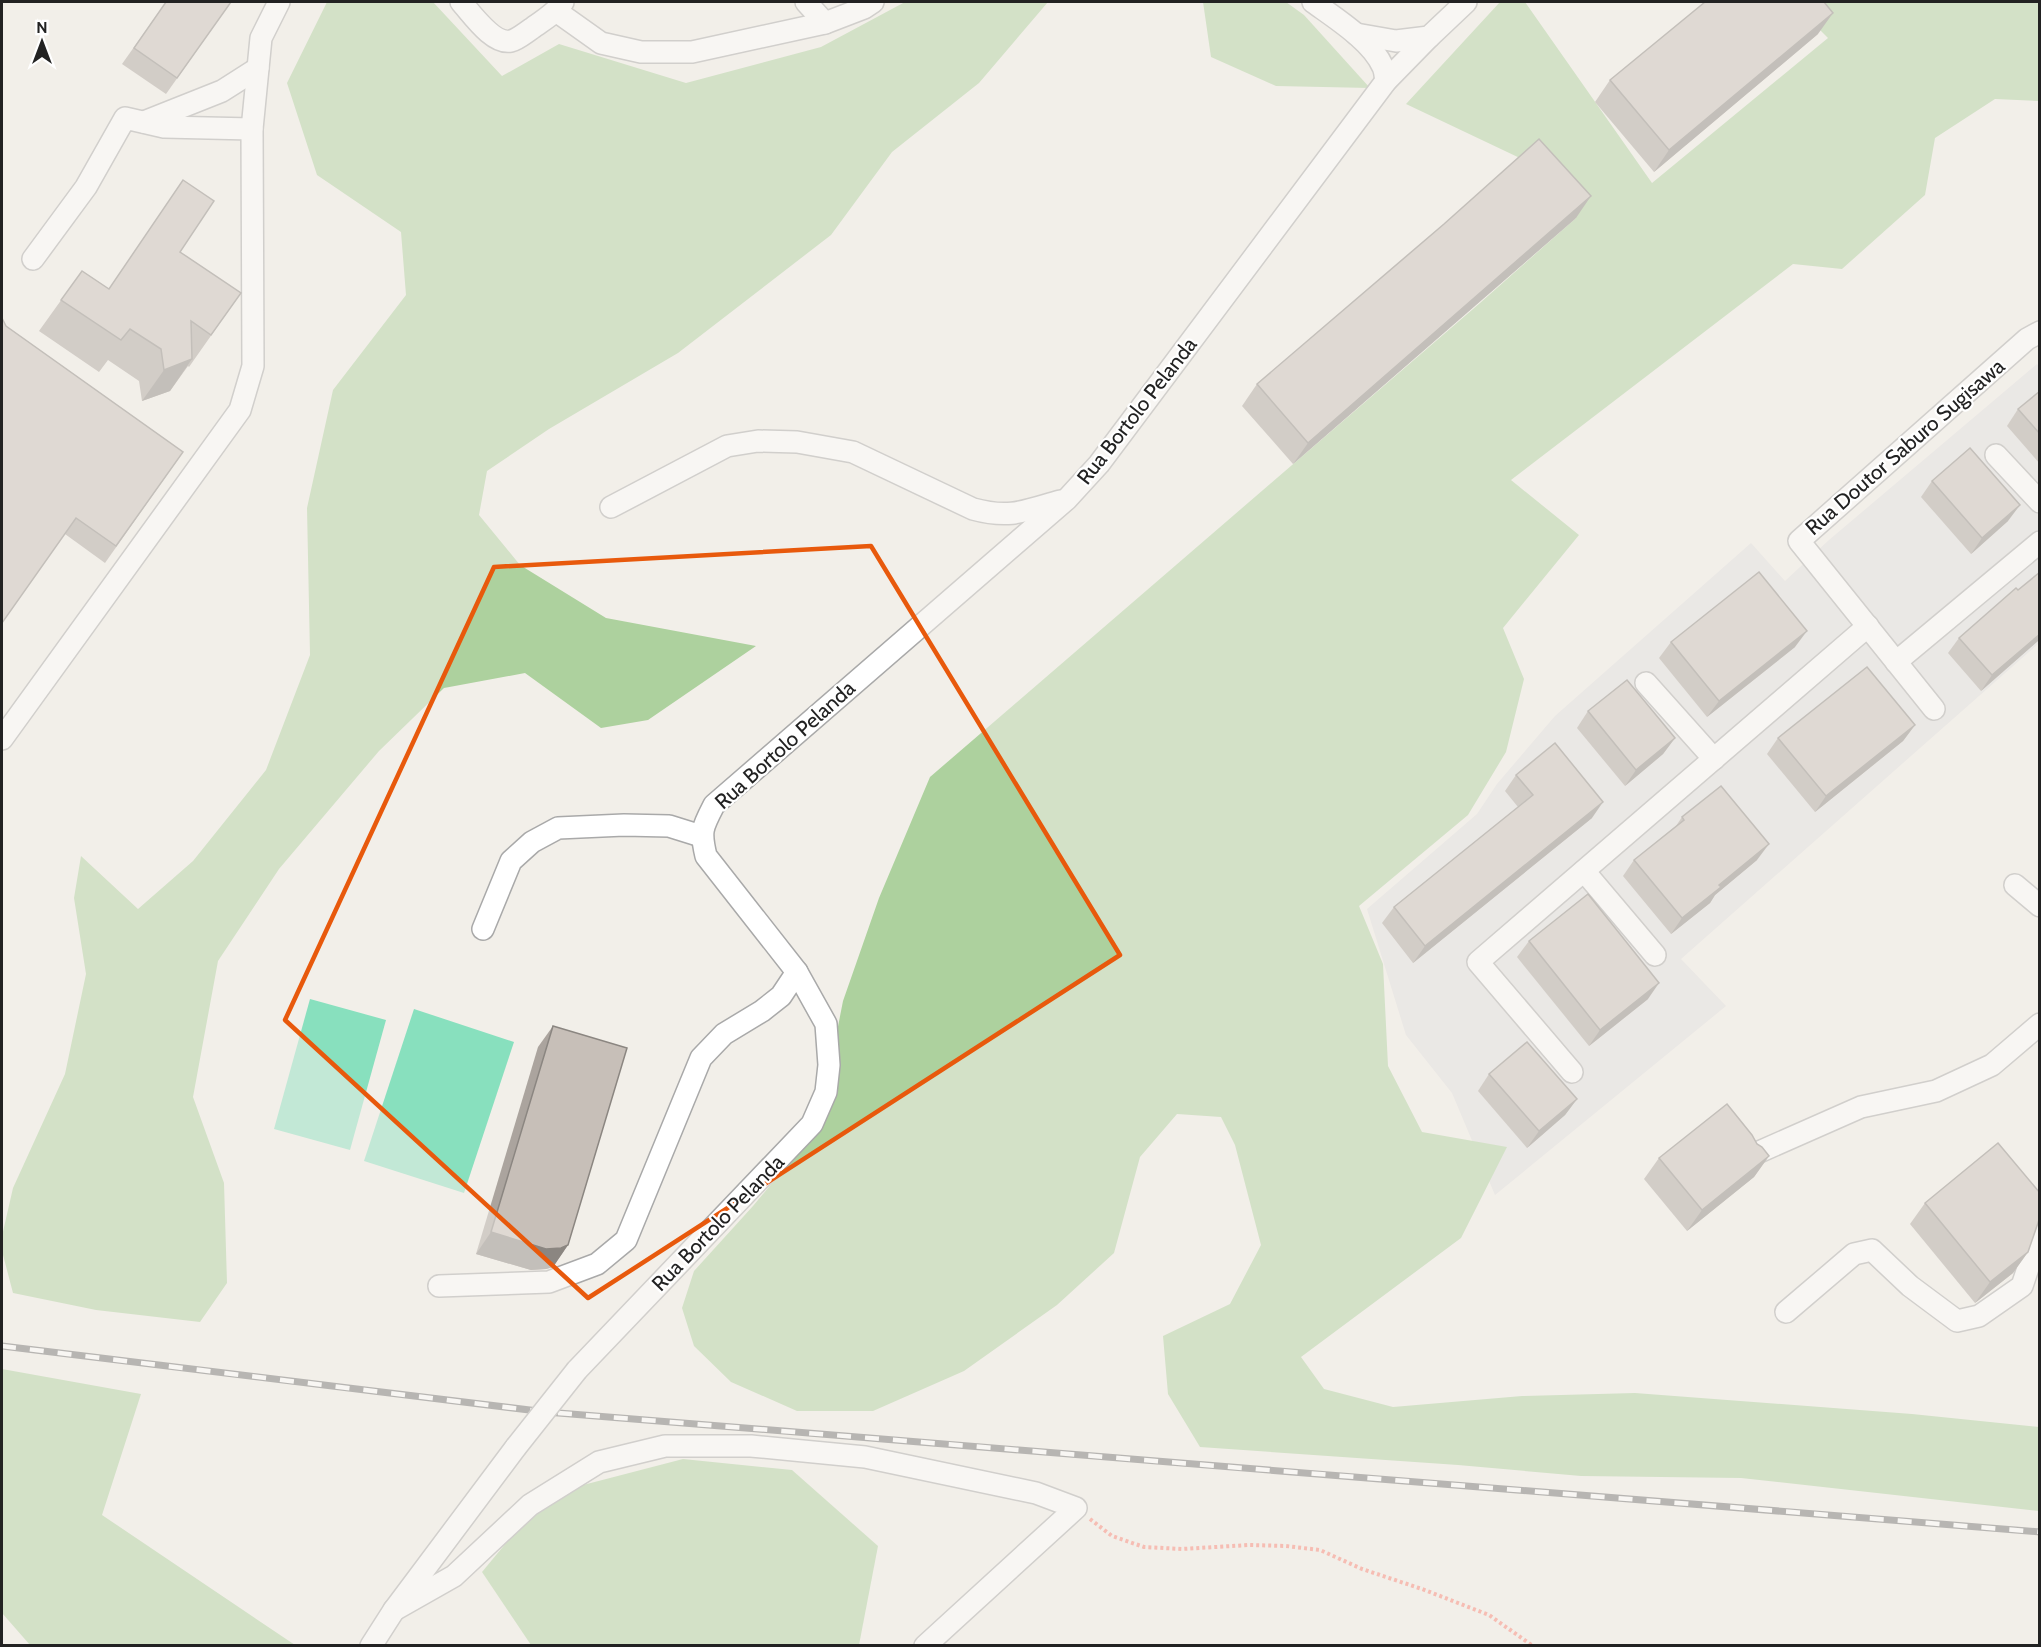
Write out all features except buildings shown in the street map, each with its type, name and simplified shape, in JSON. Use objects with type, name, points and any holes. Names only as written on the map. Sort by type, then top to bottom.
[{"type":"street","points":[[2,739],[240,410],[252,366],[252,129],[261,38],[279,2]]},
{"type":"street","points":[[461,2],[495,39],[504,42],[513,40],[560,6],[601,43],[640,52],[692,52],[825,23],[864,8],[873,2]]},
{"type":"street","points":[[806,2],[825,23]]},
{"type":"street","points":[[1313,2],[1356,34],[1373,52],[1383,67],[1386,81]]},
{"type":"street","name":"Rua Bortolo Pelanda","points":[[371,1646],[394,1610],[516,1447],[577,1370],[812,1124],[826,1092],[829,1065],[826,1024],[797,972],[706,856],[701,836],[704,823],[714,805],[1067,499],[1099,464],[1386,81],[1466,2]]},
{"type":"street","points":[[1356,34],[1396,41],[1430,37]]},
{"type":"street","points":[[144,122],[222,91],[258,68]]},
{"type":"street","points":[[164,127],[177,110]]},
{"type":"street","points":[[33,259],[86,187],[125,118],[164,127],[252,129]]},
{"type":"street","name":"Rua Doutor Saburo Sugisawa","points":[[1934,709],[1799,541],[2027,339],[2040,332]]},
{"type":"street","points":[[611,507],[727,446],[758,441],[797,442],[853,452],[973,509],[993,514],[1012,514],[1067,499]]},
{"type":"street","points":[[1996,455],[2040,502]]},
{"type":"street","points":[[177,456],[196,470]]},
{"type":"street","points":[[1896,662],[2040,542]]},
{"type":"street","points":[[1572,1072],[1478,962],[1868,626]]},
{"type":"street","points":[[1646,683],[1714,759]]},
{"type":"street","points":[[483,929],[511,861],[532,842],[558,828],[624,825],[669,826],[701,836]]},
{"type":"street","points":[[1584,871],[1655,955]]},
{"type":"street","points":[[2015,885],[2040,906]]},
{"type":"street","points":[[439,1286],[549,1282],[597,1264],[626,1240],[701,1058],[723,1034],[762,1011],[781,996],[797,972]]},
{"type":"street","points":[[1750,1156],[1861,1107],[1936,1091],[1992,1065],[2040,1024]]},
{"type":"street","points":[[1786,1312],[1854,1254],[1872,1250],[1910,1286],[1957,1321],[1979,1316],[2022,1286],[2040,1232]]},
{"type":"street","points":[[394,1610],[454,1576],[530,1505],[599,1462],[665,1446],[751,1446],[865,1457],[1036,1493],[1076,1508],[925,1646]]},
{"type":"path","points":[[1076,1508],[1112,1536],[1144,1548],[1182,1549],[1249,1545],[1320,1550],[1362,1569],[1489,1615],[1533,1646]]},
{"type":"highlighted area","points":[[871,546],[1120,955],[588,1298],[285,1020],[494,567]]},
{"type":"shaded area","points":[[2037,364],[2039,367],[2039,643],[1681,959],[1726,1006],[1495,1195],[1452,1093],[1406,1035],[1367,909],[1477,814],[1497,784],[1555,716],[1751,543],[1785,581],[1829,540]]},
{"type":"green space","points":[[327,2],[433,2],[502,76],[559,44],[686,83],[821,47],[905,2],[1048,2],[979,83],[892,152],[831,235],[678,353],[549,429],[487,471],[479,515],[520,565],[606,618],[756,646],[648,720],[601,728],[525,673],[444,688],[379,751],[279,869],[218,961],[193,1097],[224,1183],[227,1283],[200,1322],[96,1310],[13,1293],[2,1251],[2,1236],[13,1188],[65,1074],[86,974],[74,898],[81,856],[138,909],[193,861],[266,770],[310,655],[307,508],[333,390],[406,295],[401,232],[317,175],[287,83]]},
{"type":"green space","points":[[1203,2],[1286,2],[1304,15],[1370,88],[1276,86],[1211,57]]},
{"type":"green space","points":[[1500,2],[1525,2],[1652,183],[1828,38],[1792,2],[2039,2],[2039,101],[1995,99],[1935,138],[1925,195],[1842,269],[1793,264],[1511,480],[1579,535],[1503,628],[1524,679],[1506,752],[1468,815],[1359,906],[1383,964],[1388,1066],[1422,1132],[1507,1147],[1461,1238],[1301,1357],[1324,1389],[1393,1407],[1522,1396],[1635,1393],[1912,1414],[2039,1427],[2039,1511],[1741,1478],[1581,1476],[1200,1447],[1168,1394],[1163,1336],[1230,1304],[1261,1245],[1235,1145],[1221,1117],[1177,1114],[1140,1157],[1114,1253],[1057,1305],[964,1371],[873,1411],[797,1411],[731,1382],[694,1346],[682,1308],[694,1271],[753,1206],[818,1128],[843,1001],[879,898],[930,777],[1576,218],[1524,160],[1406,104]]},
{"type":"green space","points":[[310,999],[386,1020],[350,1150],[274,1129]]},
{"type":"green space","points":[[414,1009],[514,1042],[464,1193],[364,1161]]},
{"type":"green space","points":[[2,1369],[141,1394],[102,1515],[295,1645],[30,1645],[2,1613]]},
{"type":"green space","points":[[683,1459],[792,1470],[878,1546],[859,1645],[531,1645],[482,1572],[511,1537],[560,1491]]},
{"type":"railway","points":[[2,1346],[546,1412],[2040,1532]]}]
